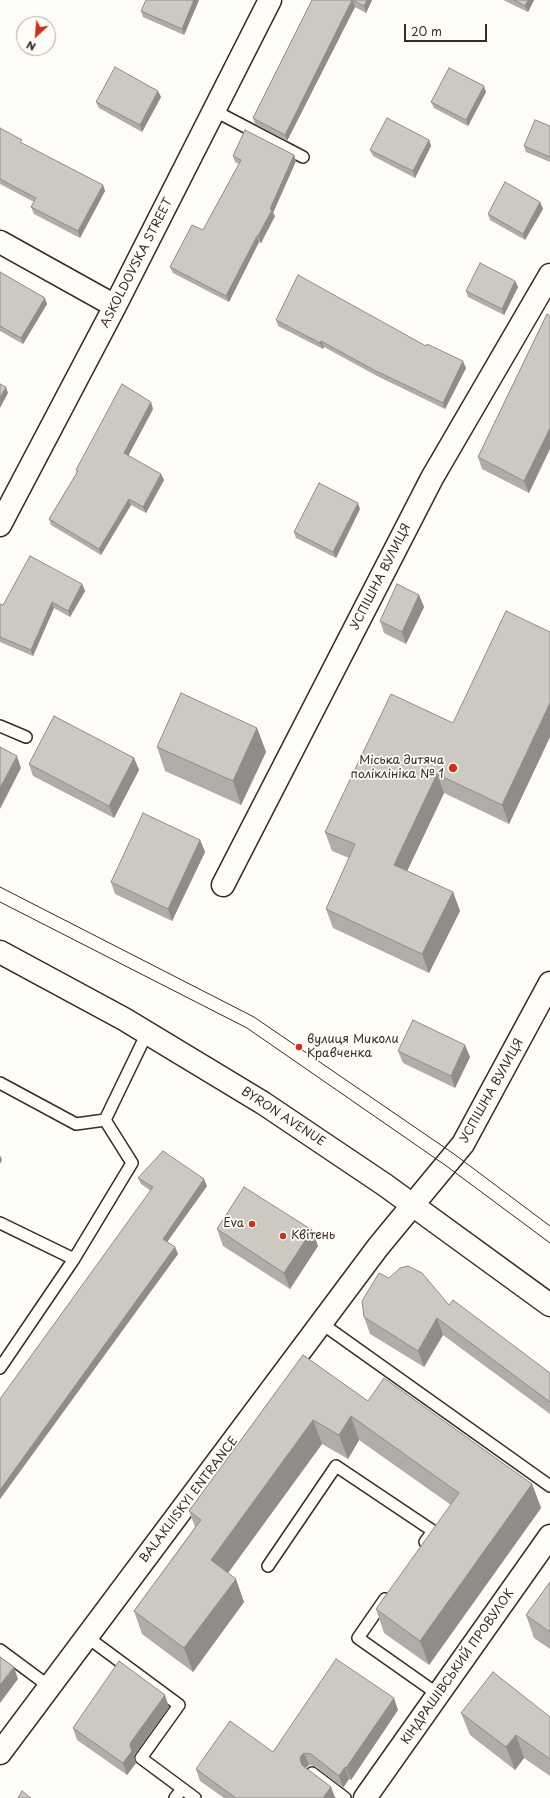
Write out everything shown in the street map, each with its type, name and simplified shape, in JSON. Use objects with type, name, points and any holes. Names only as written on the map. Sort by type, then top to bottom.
[{"type":"street","name":"ASKOLDOVSKA STREET","points":[[0,525],[115,306],[270,0]]},
{"type":"street","points":[[0,242],[115,306]]},
{"type":"street","name":"УСПІШНА ВУЛИЦЯ","points":[[223,885],[432,478],[550,275]]},
{"type":"street","name":"BYRON AVENUE","points":[[0,952],[124,1019],[264,1103],[413,1204],[550,1305]]},
{"type":"street","name":"УСПІШНА ВУЛИЦЯ","points":[[378,1247],[463,1144],[550,983]]},
{"type":"street","name":"BALAKLIISKYI ENTRANCE","points":[[0,1753],[378,1247]]},
{"type":"street","name":"КІНДРАШІВСЬКИЙ ПРОВУЛОК","points":[[365,1798],[550,1536]]},
{"type":"lane","points":[[215,111],[303,157]]},
{"type":"lane","points":[[0,726],[26,737]]},
{"type":"lane","points":[[105,1120],[147,1033]]},
{"type":"lane","points":[[0,1083],[76,1124],[105,1120]]},
{"type":"lane","points":[[0,1368],[74,1260],[132,1163],[105,1120]]},
{"type":"lane","points":[[0,1223],[74,1260]]},
{"type":"lane","points":[[321,1323],[550,1486]]},
{"type":"lane","points":[[268,1566],[336,1466],[433,1531],[419,1550]]},
{"type":"lane","points":[[393,1588],[358,1638],[439,1695]]},
{"type":"lane","points":[[87,1637],[179,1705],[141,1758],[195,1798]]},
{"type":"lane","points":[[0,1650],[50,1687]]},
{"type":"lane","points":[[311,1772],[345,1798]]},
{"type":"lane","points":[[175,1798],[182,1789]]},
{"type":"building","points":[[146,0],[194,0],[182,29],[141,11]]},
{"type":"building","points":[[312,0],[352,0],[285,135],[253,118]]},
{"type":"building","points":[[352,0],[367,0],[364,6]]},
{"type":"building","points":[[514,0],[528,0],[525,6]]},
{"type":"building","points":[[115,67],[158,91],[140,125],[96,102]]},
{"type":"building","points":[[449,68],[484,86],[466,120],[431,102]]},
{"type":"building","points":[[387,118],[429,140],[413,171],[370,150]]},
{"type":"building","points":[[535,120],[550,126],[550,157],[524,146]]},
{"type":"building","points":[[0,128],[22,140],[20,142],[103,185],[78,231],[31,207],[36,198],[0,179]]},
{"type":"building","points":[[245,130],[294,155],[270,209],[272,210],[226,296],[170,267],[192,225],[203,230],[241,160],[233,156]]},
{"type":"building","points":[[505,182],[540,202],[523,234],[488,214]]},
{"type":"building","points":[[480,263],[515,281],[502,309],[466,291]]},
{"type":"building","points":[[0,272],[45,298],[21,338],[0,326]]},
{"type":"building","points":[[298,275],[426,346],[427,344],[463,361],[443,403],[374,370],[321,341],[320,343],[276,320]]},
{"type":"building","points":[[547,314],[550,316],[550,428],[524,481],[478,457]]},
{"type":"building","points":[[0,384],[6,387],[0,398]]},
{"type":"building","points":[[122,384],[151,402],[124,453],[161,474],[143,507],[129,499],[99,549],[49,519],[78,471],[76,470]]},
{"type":"building","points":[[319,483],[358,503],[333,552],[294,532]]},
{"type":"building","points":[[30,556],[82,584],[68,611],[52,602],[31,650],[0,637],[0,604],[3,605]]},
{"type":"building","points":[[397,584],[419,595],[402,632],[380,621]]},
{"type":"building","name":"Міська дитяча поліклініка № 1","points":[[506,611],[550,632],[550,703],[502,805],[437,774],[394,865],[453,892],[422,954],[326,909],[355,844],[325,832],[391,694],[453,723]]},
{"type":"building","points":[[181,693],[257,728],[233,781],[157,747]]},
{"type":"building","points":[[54,716],[134,758],[109,806],[29,764]]},
{"type":"building","points":[[0,747],[17,756],[0,788]]},
{"type":"building","points":[[143,813],[200,840],[168,909],[111,882]]},
{"type":"building","points":[[413,1020],[465,1045],[451,1076],[398,1051]]},
{"type":"building","points":[[163,1151],[204,1179],[163,1239],[175,1247],[0,1490],[0,1399],[153,1187],[138,1178]]},
{"type":"building","points":[[244,1187],[312,1230],[284,1273],[217,1229]]},
{"type":"building","points":[[408,1266],[422,1273],[449,1305],[453,1300],[550,1373],[550,1402],[437,1318],[418,1351],[364,1317],[362,1301],[379,1273],[389,1278],[400,1268]]},
{"type":"building","points":[[303,1355],[368,1401],[384,1378],[532,1484],[420,1641],[376,1609],[459,1493],[351,1416],[339,1435],[313,1420],[211,1560],[236,1579],[184,1648],[134,1611],[201,1520],[189,1511]]},
{"type":"building","points":[[550,1582],[550,1632],[526,1615]]},
{"type":"building","points":[[0,1657],[14,1667],[0,1685]]},
{"type":"building","points":[[336,1659],[394,1698],[339,1776],[311,1754],[304,1753],[301,1756],[300,1759],[302,1765],[331,1787],[323,1798],[236,1798],[196,1769],[230,1721],[273,1752]]},
{"type":"building","points":[[119,1661],[165,1695],[131,1742],[130,1746],[132,1751],[123,1763],[73,1728]]},
{"type":"building","points":[[493,1672],[550,1717],[550,1759],[516,1735],[506,1747],[461,1713]]},
{"type":"building","points":[[22,1791],[31,1798],[18,1798]]},
{"type":"tram line","points":[[0,887],[254,1017],[454,1154],[550,1226]]},
{"type":"tram line","points":[[0,902],[247,1028],[445,1165],[550,1243]]},
{"type":"place","name":"Міська дитяча поліклініка № 1","points":[[453,768]]},
{"type":"place","name":"вулиця Миколи Кравченка","points":[[299,1047]]},
{"type":"place","name":"Eva","points":[[252,1224]]},
{"type":"place","name":"Квітень","points":[[283,1236]]}]
